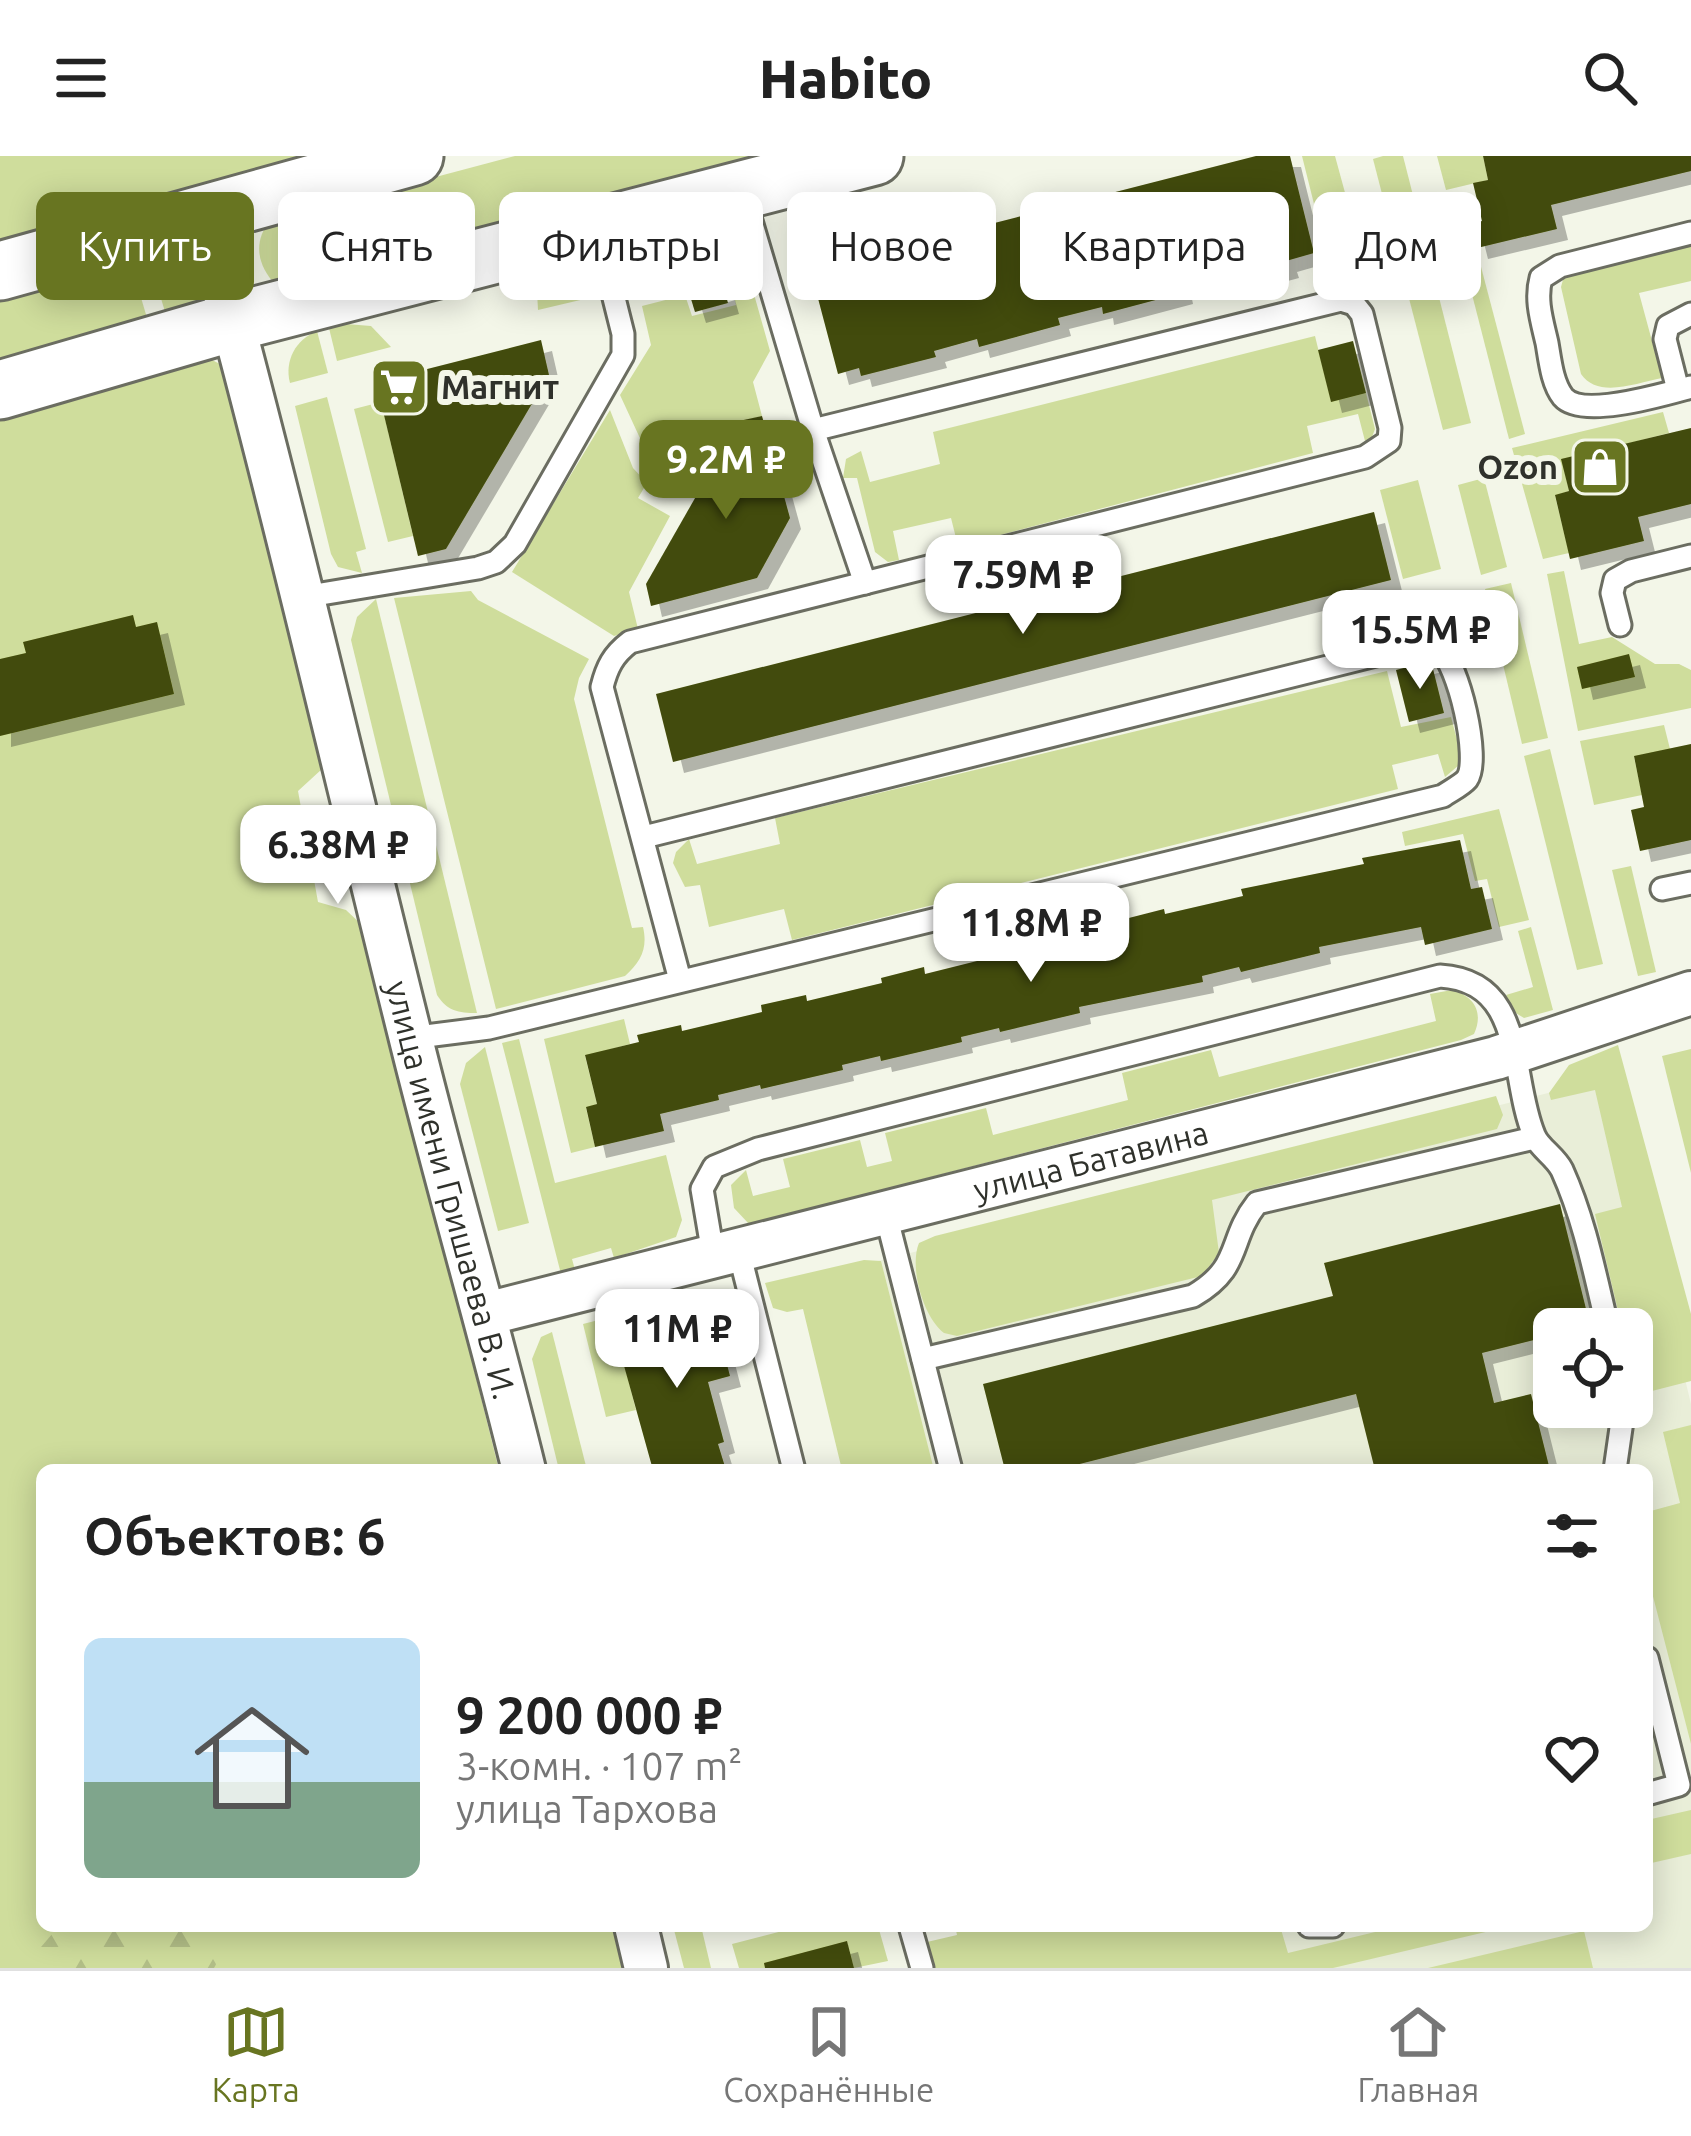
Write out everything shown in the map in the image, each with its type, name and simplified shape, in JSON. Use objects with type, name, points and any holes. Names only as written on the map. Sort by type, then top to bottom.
[{"type":"main road","points":[[254,199],[414,156]]},
{"type":"main road","points":[[734,192],[874,156]]},
{"type":"main road","points":[[0,390],[499,252]]},
{"type":"main road","points":[[0,271],[36,261]]},
{"type":"street","name":"улица имени Гришаева В. И.","points":[[227,300],[410,1038],[523,1464]]},
{"type":"street","name":"улица Батавина","points":[[486,1314],[1515,1051],[1691,993]]},
{"type":"street","points":[[637,1932],[646,1968]]},
{"type":"lane","points":[[742,190],[813,430],[865,583]]},
{"type":"lane","points":[[1691,232],[1560,266],[1540,278],[1536,294],[1561,394],[1571,404],[1593,407],[1684,389],[1665,338],[1668,326],[1691,314]]},
{"type":"lane","points":[[303,597],[478,568],[496,562],[515,544],[623,355],[614,300]]},
{"type":"lane","points":[[680,980],[602,687],[612,658],[630,642],[1379,451],[1389,441],[1390,428],[1362,314],[1354,304],[1323,303],[813,430]]},
{"type":"lane","points":[[1620,625],[1612,593],[1615,580],[1691,556]]},
{"type":"lane","points":[[410,1038],[489,1028],[1443,796],[1467,780],[1472,743],[1451,664],[1438,649],[1420,644],[644,836]]},
{"type":"lane","points":[[1662,890],[1691,883]]},
{"type":"lane","points":[[792,1464],[702,1189],[714,1167],[758,1149],[1440,976],[1461,977],[1480,985],[1496,1002],[1515,1051],[1534,1138],[1557,1159],[1580,1210],[1603,1308]]},
{"type":"lane","points":[[922,1359],[1193,1296],[1215,1283],[1232,1260],[1245,1218],[1257,1203],[1534,1138]]},
{"type":"lane","points":[[885,1211],[949,1464]]},
{"type":"lane","points":[[1616,1464],[1621,1428]]},
{"type":"lane","points":[[1653,1682],[1679,1785],[1653,1792]]},
{"type":"lane","points":[[912,1932],[922,1968]]},
{"type":"shaded area","points":[[1612,1077],[1691,1404],[1691,1968],[1063,1968],[1048,1932],[1653,1932],[1653,1464],[925,1464],[874,1262]]},
{"type":"green space","points":[[0,156],[326,156],[194,192],[36,192],[36,235],[0,245]]},
{"type":"green space","points":[[515,156],[797,156],[650,192],[499,192],[499,229],[475,235],[475,192],[379,192]]},
{"type":"green space","points":[[1302,156],[1335,156],[1345,192],[1313,192],[1313,200]]},
{"type":"green space","points":[[1403,156],[1412,192],[1382,192],[1373,159]]},
{"type":"green space","points":[[1437,156],[1483,156],[1488,180],[1446,190]]},
{"type":"green space","points":[[278,219],[275,284],[259,253],[270,221]]},
{"type":"green space","points":[[1691,242],[1691,281],[1639,293],[1662,378],[1607,388],[1588,382],[1581,374],[1561,287],[1564,276]]},
{"type":"green space","points":[[1481,267],[1525,434],[1509,439],[1473,300],[1481,300]]},
{"type":"green space","points":[[36,292],[36,300],[142,300],[150,328],[0,374],[0,302]]},
{"type":"green space","points":[[161,300],[196,300],[195,308],[168,322]]},
{"type":"green space","points":[[537,300],[580,300],[538,310]]},
{"type":"green space","points":[[687,300],[692,316],[736,305],[735,300],[756,300],[770,351],[753,382],[762,416],[739,422],[701,487],[651,462],[620,395],[651,345],[642,306]]},
{"type":"green space","points":[[1409,300],[1440,300],[1471,423],[1443,430]]},
{"type":"green space","points":[[371,326],[391,347],[337,361],[329,328]]},
{"type":"green space","points":[[317,331],[328,373],[290,383],[293,352]]},
{"type":"green space","points":[[1315,336],[1331,401],[1366,393],[1375,429],[1365,441],[1358,414],[1307,426],[1313,453],[958,546],[951,518],[893,531],[899,560],[888,562],[875,552],[857,478],[843,478],[846,459],[861,451],[870,482],[940,464],[933,432]]},
{"type":"green space","points":[[200,354],[226,367],[322,769],[298,791],[318,902],[346,910],[364,927],[498,1464],[36,1464],[36,1932],[613,1932],[622,1968],[0,1968],[0,410]]},
{"type":"green space","points":[[327,397],[366,549],[356,552],[362,573],[338,567],[331,554],[295,406]]},
{"type":"green space","points":[[381,402],[413,536],[388,542],[354,409]]},
{"type":"green space","points":[[610,410],[633,468],[647,483],[638,498],[670,516],[629,592],[638,629],[614,636],[512,572]]},
{"type":"green space","points":[[1663,412],[1669,433],[1562,460],[1569,491],[1555,496],[1569,553],[1543,559],[1512,448]]},
{"type":"green space","points":[[1484,478],[1507,567],[1481,575],[1458,485]]},
{"type":"green space","points":[[1418,480],[1441,569],[1403,579],[1380,490]]},
{"type":"green space","points":[[1564,571],[1579,644],[1612,637],[1655,664],[1679,664],[1691,670],[1691,708],[1578,731],[1547,574]]},
{"type":"green space","points":[[1511,583],[1548,738],[1522,744],[1485,589]]},
{"type":"green space","points":[[471,591],[478,600],[589,659],[574,699],[632,928],[643,927],[645,942],[625,976],[496,1009],[394,598]]},
{"type":"green space","points":[[376,599],[477,1013],[454,1010],[437,995],[351,640],[357,617]]},
{"type":"green space","points":[[1387,671],[1401,727],[1451,717],[1459,765],[1445,777],[1438,754],[1392,765],[1398,789],[792,940],[784,909],[709,927],[700,885],[685,887],[673,863],[676,852],[689,839],[697,864],[780,844],[775,818]]},
{"type":"green space","points":[[1664,725],[1670,749],[1634,757],[1642,795],[1594,805],[1580,741]]},
{"type":"green space","points":[[1550,749],[1603,964],[1577,970],[1524,756]]},
{"type":"green space","points":[[1499,809],[1529,920],[1499,927],[1487,879],[1475,881],[1463,834],[1405,846],[1402,832]]},
{"type":"green space","points":[[1631,866],[1656,972],[1638,976],[1612,870]]},
{"type":"green space","points":[[1531,927],[1553,1010],[1524,1018],[1514,1012],[1506,995],[1533,987],[1518,931]]},
{"type":"green space","points":[[1452,990],[1466,996],[1477,1012],[1474,1034],[1461,1040],[749,1224],[734,1208],[731,1185],[746,1170],[753,1196],[790,1187],[783,1159],[860,1140],[867,1167],[892,1161],[885,1133],[986,1108],[993,1135],[1128,1100],[1122,1073],[1211,1050],[1219,1077],[1436,1021],[1430,994]]},
{"type":"green space","points":[[624,1019],[630,1044],[585,1056],[597,1104],[586,1108],[595,1147],[571,1153],[544,1039]]},
{"type":"green space","points":[[519,1039],[555,1183],[666,1155],[682,1220],[676,1237],[614,1258],[611,1248],[572,1259],[575,1270],[561,1274],[502,1043]]},
{"type":"green space","points":[[1618,1045],[1691,1314],[1691,1381],[1653,1391],[1653,1308],[1617,1308],[1595,1214],[1622,1207],[1595,1090],[1551,1100],[1549,1093],[1569,1065]]},
{"type":"green space","points":[[485,1047],[529,1223],[498,1231],[460,1084],[466,1063]]},
{"type":"green space","points":[[1691,1049],[1691,1173],[1662,1056]]},
{"type":"green space","points":[[1496,1096],[1503,1115],[1497,1129],[1212,1200],[1219,1253],[1202,1276],[957,1336],[936,1326],[924,1304],[916,1253],[919,1243],[935,1236]]},
{"type":"green space","points":[[864,1260],[881,1261],[932,1464],[841,1464],[803,1309],[773,1308],[765,1283]]},
{"type":"green space","points":[[708,1292],[713,1311],[617,1337],[636,1410],[606,1417],[583,1324]]},
{"type":"green space","points":[[552,1332],[585,1464],[558,1464],[532,1359],[541,1337]]},
{"type":"green space","points":[[1691,1425],[1691,1744],[1653,1596],[1653,1510],[1680,1503],[1663,1432]]},
{"type":"green space","points":[[1691,1810],[1691,1854],[1653,1863],[1653,1819]]},
{"type":"green space","points":[[54,1932],[234,1932],[214,1968],[23,1968]]},
{"type":"green space","points":[[675,1932],[702,1932],[711,1968],[684,1968]]},
{"type":"green space","points":[[779,1932],[880,1932],[888,1961],[854,1968],[847,1942],[765,1968],[739,1968],[732,1944]]},
{"type":"green space","points":[[1282,1932],[1288,1953],[1375,1932],[1486,1932],[1333,1968],[933,1968],[927,1942],[957,1935]]},
{"type":"green space","points":[[1584,1932],[1593,1968],[1428,1968]]},
{"type":"building","points":[[1256,156],[1290,156],[1313,253],[1289,260],[1289,192],[1115,192]]},
{"type":"building","points":[[1483,156],[1691,156],[1691,171],[1551,205],[1557,229],[1481,247],[1481,192],[1475,192],[1473,183],[1488,180]]},
{"type":"building","points":[[1020,216],[1020,300],[1156,300],[1103,314],[1102,307],[1058,318],[1060,325],[979,347],[977,339],[934,351],[936,357],[861,376],[859,368],[838,374],[818,300],[996,300],[996,223]]},
{"type":"building","points":[[691,300],[727,300],[728,303],[695,312]]},
{"type":"building","points":[[541,340],[549,375],[446,549],[418,556],[376,382]]},
{"type":"building","points":[[1353,341],[1366,393],[1331,402],[1318,350]]},
{"type":"building","points":[[762,416],[790,518],[757,578],[651,606],[646,584],[739,421]]},
{"type":"building","points":[[1691,428],[1691,504],[1638,517],[1644,541],[1570,559],[1555,495],[1569,491],[1561,459]]},
{"type":"building","points":[[1374,512],[1391,580],[673,762],[656,694]]},
{"type":"building","points":[[133,615],[136,627],[157,622],[174,694],[0,736],[0,659],[26,653],[23,642]]},
{"type":"building","points":[[1629,654],[1635,677],[1582,689],[1577,667]]},
{"type":"building","points":[[1431,661],[1444,713],[1409,722],[1396,670]]},
{"type":"building","points":[[1691,744],[1691,840],[1640,851],[1631,810],[1644,807],[1634,756]]},
{"type":"building","points":[[1460,840],[1471,889],[1482,887],[1492,929],[1425,945],[1421,927],[1319,947],[1320,953],[1241,972],[1239,967],[1202,976],[1203,982],[1079,1007],[1080,1013],[961,1037],[962,1042],[881,1061],[880,1056],[842,1065],[843,1070],[761,1089],[760,1085],[718,1095],[719,1100],[660,1114],[664,1131],[595,1147],[586,1107],[597,1104],[585,1055],[639,1042],[637,1035],[681,1025],[682,1031],[762,1012],[761,1005],[806,995],[807,1001],[882,983],[881,978],[924,967],[925,974],[1001,955],[1000,949],[1042,939],[1043,944],[1122,925],[1121,920],[1164,909],[1165,914],[1243,896],[1241,889],[1364,864],[1362,858]]},
{"type":"building","points":[[1560,1204],[1586,1308],[1533,1308],[1533,1340],[1482,1353],[1494,1403],[1531,1394],[1533,1428],[1540,1428],[1548,1464],[1374,1464],[1356,1394],[1080,1464],[1003,1464],[983,1384],[1333,1296],[1324,1263]]},
{"type":"building","points":[[713,1311],[730,1376],[708,1382],[724,1442],[718,1444],[724,1464],[651,1464],[616,1337]]},
{"type":"building","points":[[847,1941],[854,1968],[765,1968],[764,1963]]},
{"type":"place","name":"Магнит","points":[[399,387]]},
{"type":"place","name":"Ozon","points":[[1600,467]]}]
